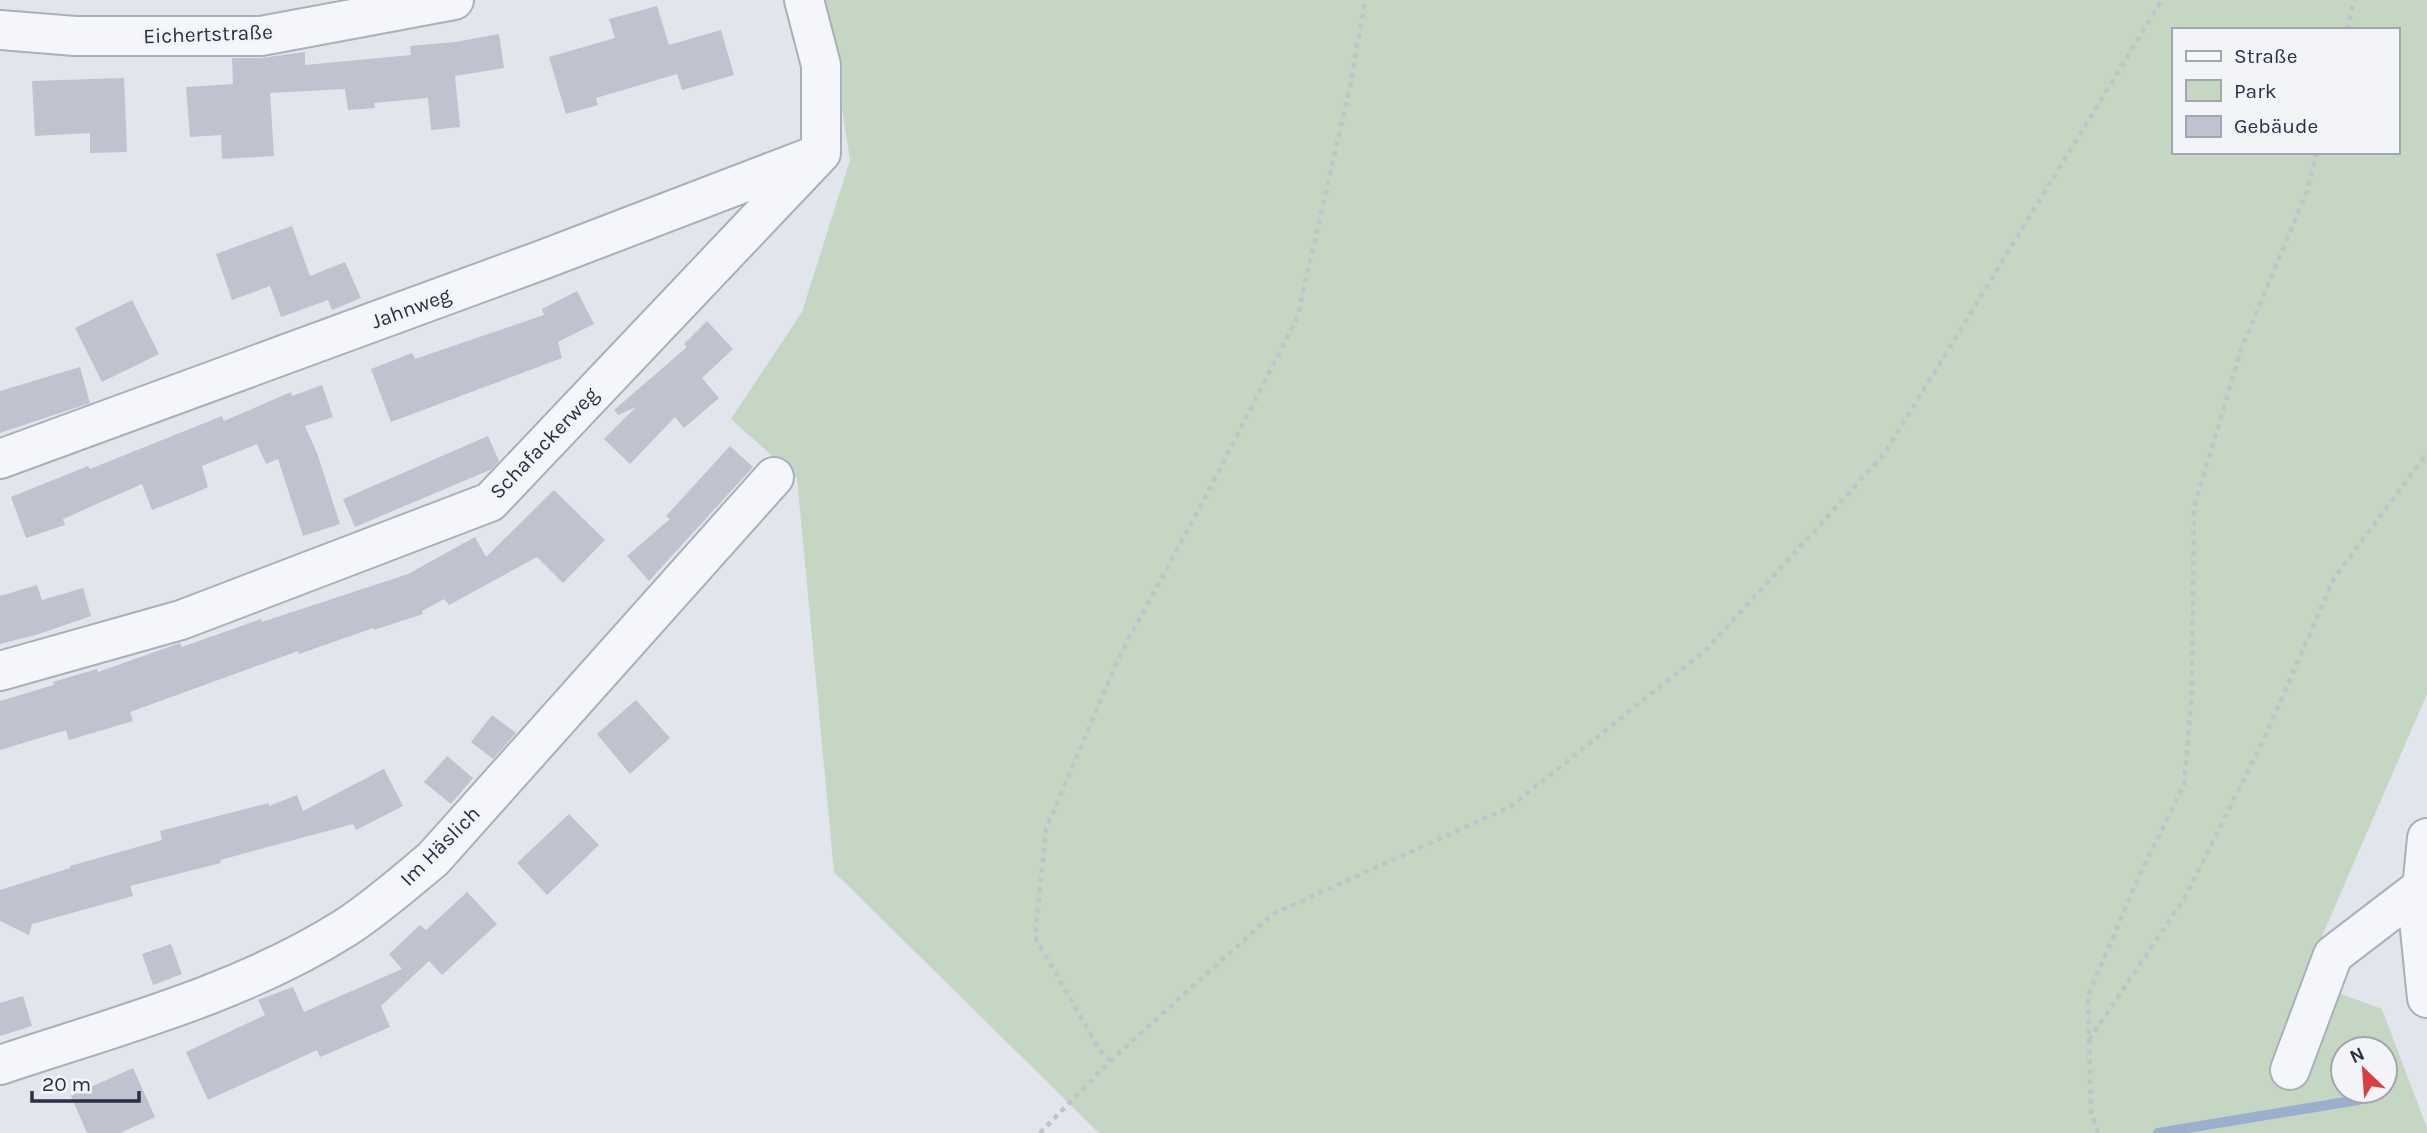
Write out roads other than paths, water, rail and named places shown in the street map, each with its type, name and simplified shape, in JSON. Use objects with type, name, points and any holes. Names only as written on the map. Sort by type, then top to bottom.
[{"type":"street","name":"Eichertstraße","points":[[0,30],[75,36],[261,36],[454,0]]},
{"type":"street","points":[[804,0],[821,65],[821,153]]},
{"type":"street","name":"Jahnweg","points":[[0,459],[542,260],[821,153]]},
{"type":"street","name":"Schafackerweg","points":[[0,671],[181,620],[490,502],[821,153]]},
{"type":"street","name":"Im Häslich","points":[[0,1065],[180,1006],[271,968],[343,929],[377,906],[433,859],[774,477]]},
{"type":"street","points":[[2427,838],[2419,920],[2427,998]]},
{"type":"street","points":[[2290,1070],[2333,955],[2422,887]]},
{"type":"waterway","points":[[2158,1133],[2329,1105]]}]
